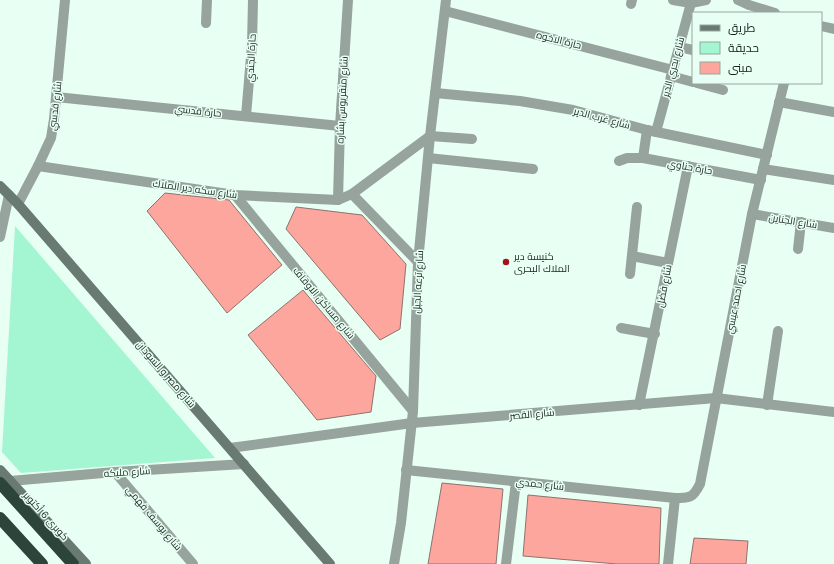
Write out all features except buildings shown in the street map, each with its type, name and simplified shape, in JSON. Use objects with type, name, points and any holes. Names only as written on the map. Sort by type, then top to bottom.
[{"type":"highway","name":"كوبرى 6 أكتوبر","points":[[5,482],[73,564]]},
{"type":"highway","points":[[0,518],[42,564]]},
{"type":"main road","name":"شارع مصر و السودان","points":[[0,186],[18,204],[330,564]]},
{"type":"main road","points":[[0,470],[5,482],[86,564]]},
{"type":"street","name":"شارع قدسي","points":[[18,204],[51,138],[65,0]]},
{"type":"street","points":[[206,23],[208,0]]},
{"type":"street","name":"حارة الجندي","points":[[246,116],[252,45],[253,0]]},
{"type":"street","name":"شارع منقريوس بشاره","points":[[338,200],[340,126],[348,0]]},
{"type":"street","name":"شارع ترعه الجبل","points":[[394,564],[412,423],[418,262],[430,136],[446,0]]},
{"type":"street","points":[[673,0],[691,3],[706,0]]},
{"type":"street","points":[[738,0],[765,5],[774,12]]},
{"type":"street","name":"شارع بحري الدير","points":[[643,158],[672,73],[691,3]]},
{"type":"street","name":"حارة الاخوه","points":[[445,11],[672,73],[692,82]]},
{"type":"street","points":[[822,26],[834,28]]},
{"type":"street","points":[[679,47],[692,50]]},
{"type":"street","points":[[701,84],[723,90]]},
{"type":"street","name":"شارع احمد عيسي","points":[[675,498],[692,496],[696,493],[700,484],[752,214],[784,84]]},
{"type":"street","name":"شارع غرب الدير","points":[[435,93],[520,101],[573,110],[652,131],[767,155]]},
{"type":"street","name":"حارة قدسي","points":[[56,97],[340,126]]},
{"type":"street","points":[[779,102],[834,112]]},
{"type":"street","points":[[430,136],[472,139]]},
{"type":"street","name":"شارع سكه دير الملاك","points":[[38,166],[235,195],[338,200],[352,194],[430,136]]},
{"type":"street","points":[[428,158],[533,169]]},
{"type":"street","name":"حارة حناوي","points":[[619,161],[627,158],[643,158],[761,180]]},
{"type":"street","name":"شارع فضل","points":[[639,405],[655,334],[688,166]]},
{"type":"street","points":[[763,169],[834,180]]},
{"type":"street","points":[[352,194],[418,262]]},
{"type":"street","points":[[0,237],[9,195]]},
{"type":"street","name":"شارع مساكن الاوقاف","points":[[235,195],[413,411]]},
{"type":"street","points":[[630,274],[637,207]]},
{"type":"street","name":"شارع الجناين","points":[[752,214],[834,228]]},
{"type":"street","points":[[798,249],[801,222]]},
{"type":"street","points":[[632,256],[668,263]]},
{"type":"street","points":[[622,328],[655,334]]},
{"type":"street","points":[[767,404],[778,331]]},
{"type":"street","name":"شارع القصر","points":[[230,448],[412,423],[716,398],[834,412]]},
{"type":"street","name":"شارع مليكه","points":[[5,482],[115,472],[244,464]]},
{"type":"street","name":"شارع حمدي","points":[[406,470],[675,498]]},
{"type":"street","name":"شارع يوسف فهمي","points":[[115,472],[193,564]]},
{"type":"street","points":[[506,564],[516,482]]},
{"type":"street","points":[[668,564],[675,498]]},
{"type":"green space","points":[[15,226],[215,458],[21,473],[2,452]]},
{"type":"place","name":"كنيسة دير الملاك البحرى","points":[[506,262]]}]
